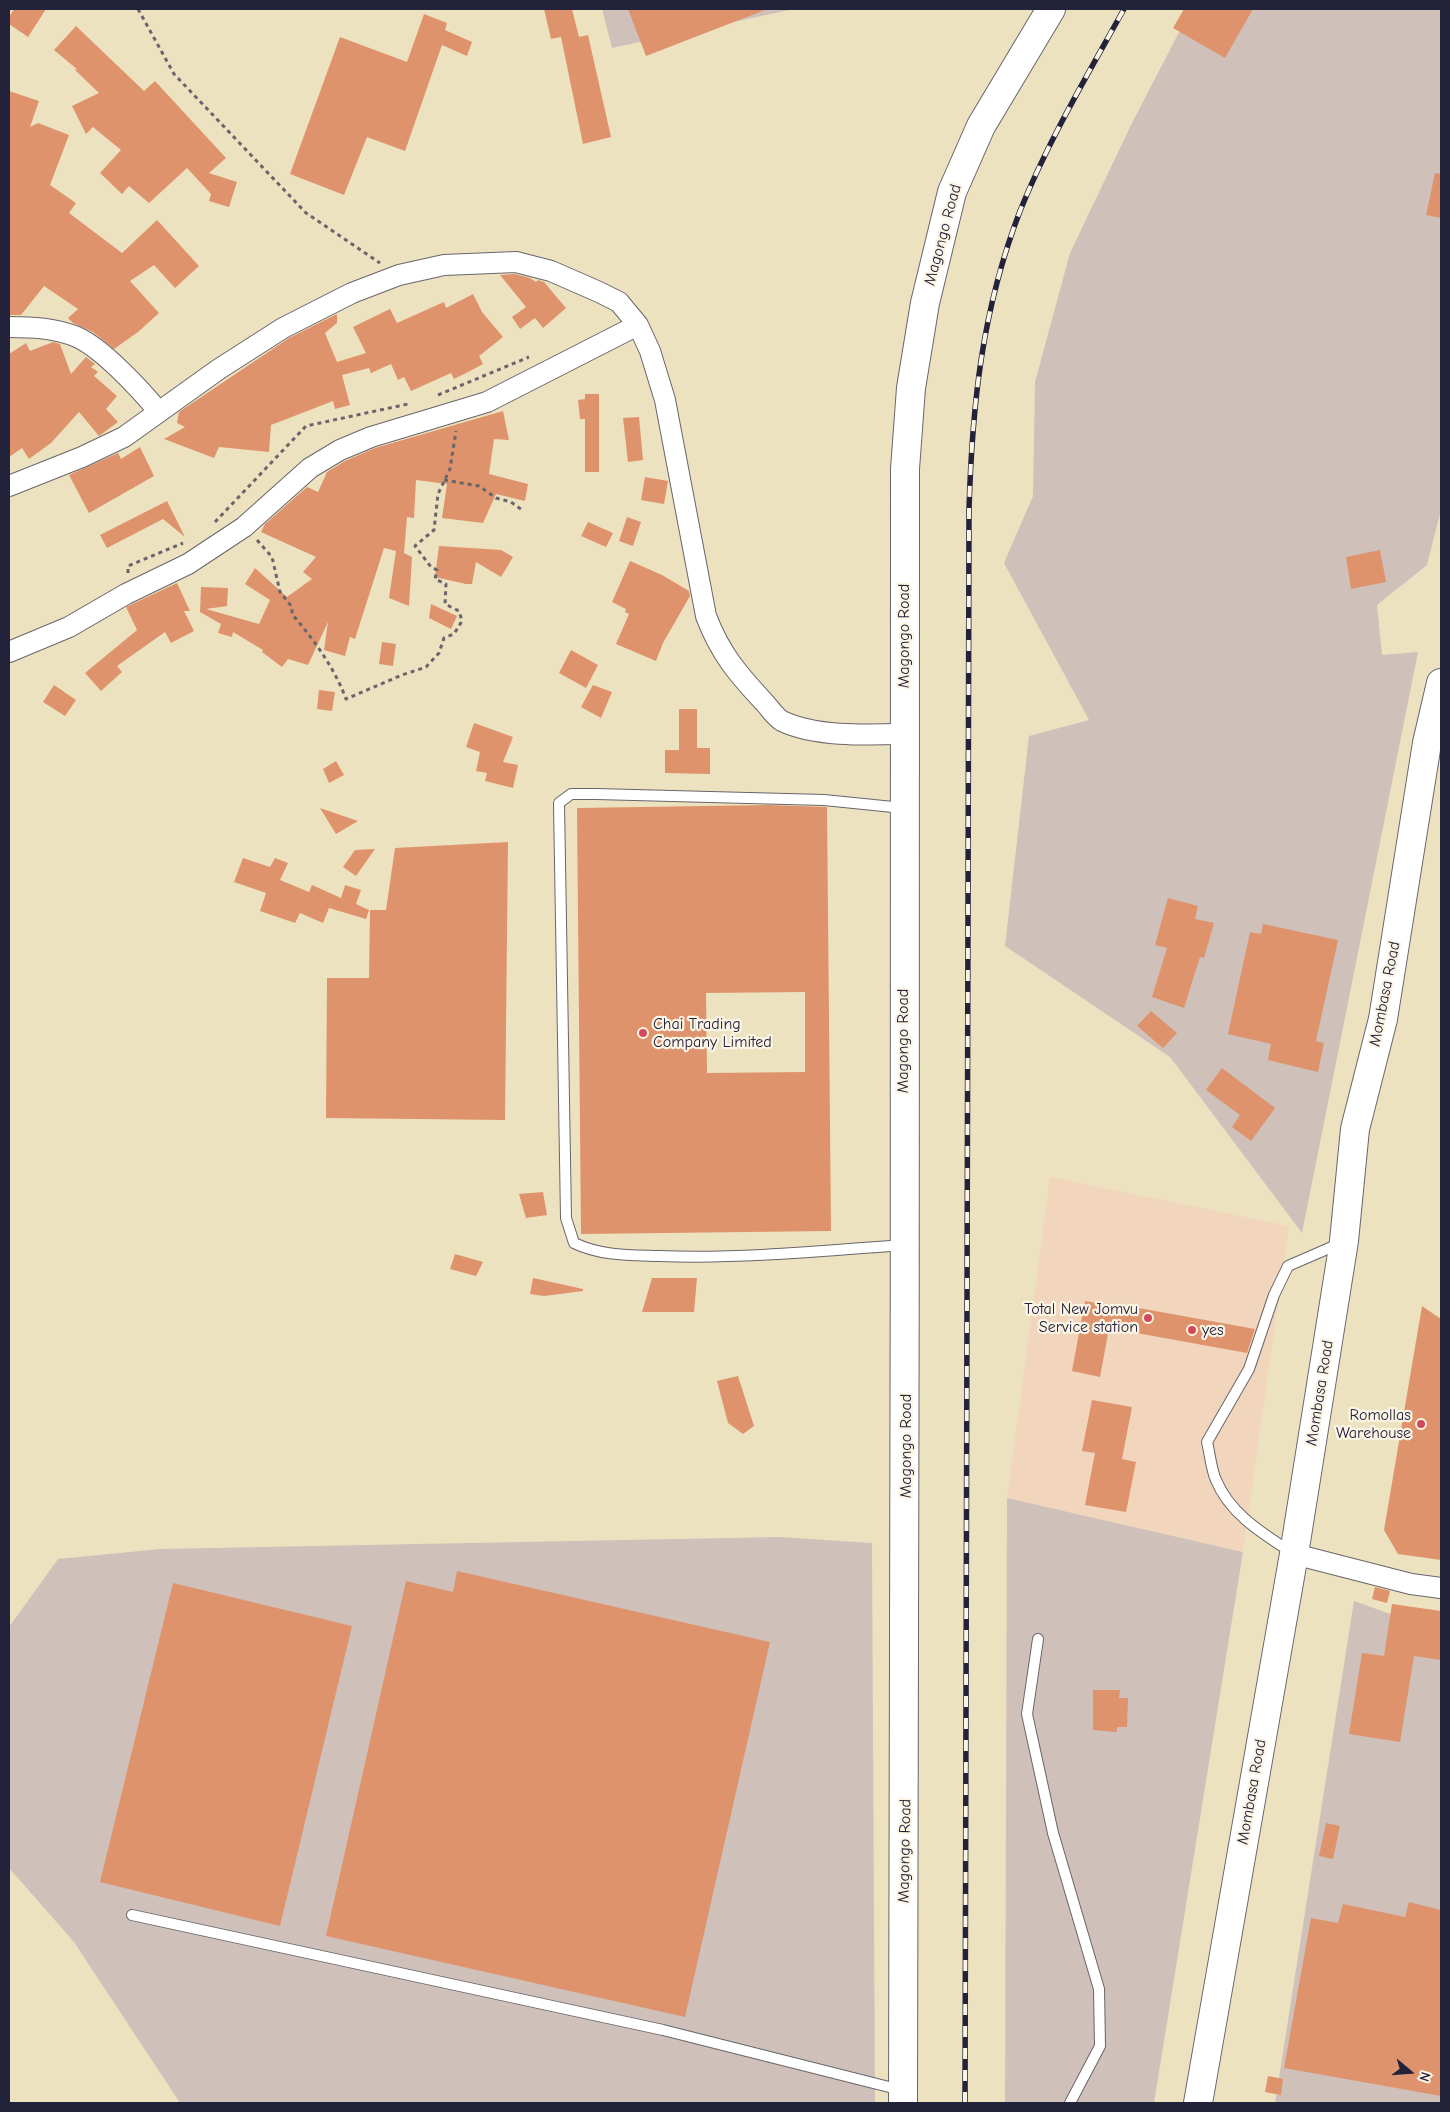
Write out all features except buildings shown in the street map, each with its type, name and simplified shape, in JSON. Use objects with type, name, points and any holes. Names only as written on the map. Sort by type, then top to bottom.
[{"type":"main road","name":"Magongo Road","points":[[903,2097],[906,1729],[903,808],[905,469],[911,388],[925,303],[952,192],[981,126],[1050,9]]},
{"type":"main road","name":"Mombasa Road","points":[[1198,2103],[1294,1554],[1344,1241],[1356,1129],[1383,1019],[1427,743],[1441,683]]},
{"type":"street","points":[[9,486],[113,443],[219,369],[283,328],[352,293],[399,276],[444,266],[516,262],[551,271],[619,302],[638,325],[650,351],[665,400],[706,616],[716,642],[731,666],[780,720],[798,727],[819,731],[903,734]]},
{"type":"street","points":[[9,652],[69,627],[126,594],[188,564],[244,527],[310,468],[340,450],[371,437],[487,402],[638,325]]},
{"type":"street","points":[[9,327],[54,330],[86,342],[144,394],[159,412]]},
{"type":"street","points":[[1294,1554],[1411,1584],[1441,1588]]},
{"type":"lane","points":[[903,808],[824,800],[596,794],[571,794],[559,803],[566,1218],[574,1243],[588,1250],[607,1254],[712,1258],[904,1245]]},
{"type":"lane","points":[[1294,1554],[1250,1525],[1231,1504],[1216,1480],[1207,1442],[1249,1369],[1274,1295],[1288,1266],[1344,1241]]},
{"type":"lane","points":[[1038,1639],[1027,1714],[1053,1833],[1100,1989],[1100,2046],[1070,2103]]},
{"type":"lane","points":[[132,1916],[663,2030],[903,2097]]},
{"type":"path","points":[[138,9],[174,74],[306,213],[399,276]]},
{"type":"path","points":[[244,527],[272,557],[280,592],[292,607],[292,614],[320,648],[339,680],[346,699],[402,674],[426,667],[439,654],[444,638],[454,634],[462,621],[459,611],[445,604],[446,584],[435,579],[438,570],[431,566],[415,546],[434,530],[438,494],[450,469],[456,436],[453,412]]},
{"type":"path","points":[[444,480],[479,486],[496,498],[511,502],[522,510]]},
{"type":"shaded area","points":[[602,9],[794,9],[612,48]]},
{"type":"shaded area","points":[[1191,9],[1441,9],[1441,510],[1427,565],[1377,605],[1382,655],[1418,652],[1302,1233],[1170,1057],[1005,946],[1029,736],[1089,720],[1004,563],[1033,496],[1035,382],[1070,253],[1132,123]]},
{"type":"shaded area","points":[[1050,1177],[1289,1226],[1243,1552],[1007,1498]]},
{"type":"shaded area","points":[[1007,1498],[1243,1552],[1154,2103],[1005,2103]]},
{"type":"shaded area","points":[[779,1537],[872,1543],[875,2103],[180,2103],[74,1942],[9,1868],[9,1627],[58,1559],[160,1549]]},
{"type":"shaded area","points":[[1354,1601],[1441,1632],[1441,2103],[1275,2103]]},
{"type":"railway","points":[[965,2103],[970,471],[981,358],[996,285],[1007,248],[1020,211],[1043,159],[1124,9]]},
{"type":"place","name":"Chai Trading Company Limited","points":[[643,1033]]},
{"type":"place","name":"Total New Jomvu Service station","points":[[1148,1318]]},
{"type":"place","name":"yes","points":[[1192,1330]]},
{"type":"place","name":"Romollas Warehouse","points":[[1421,1424]]}]
